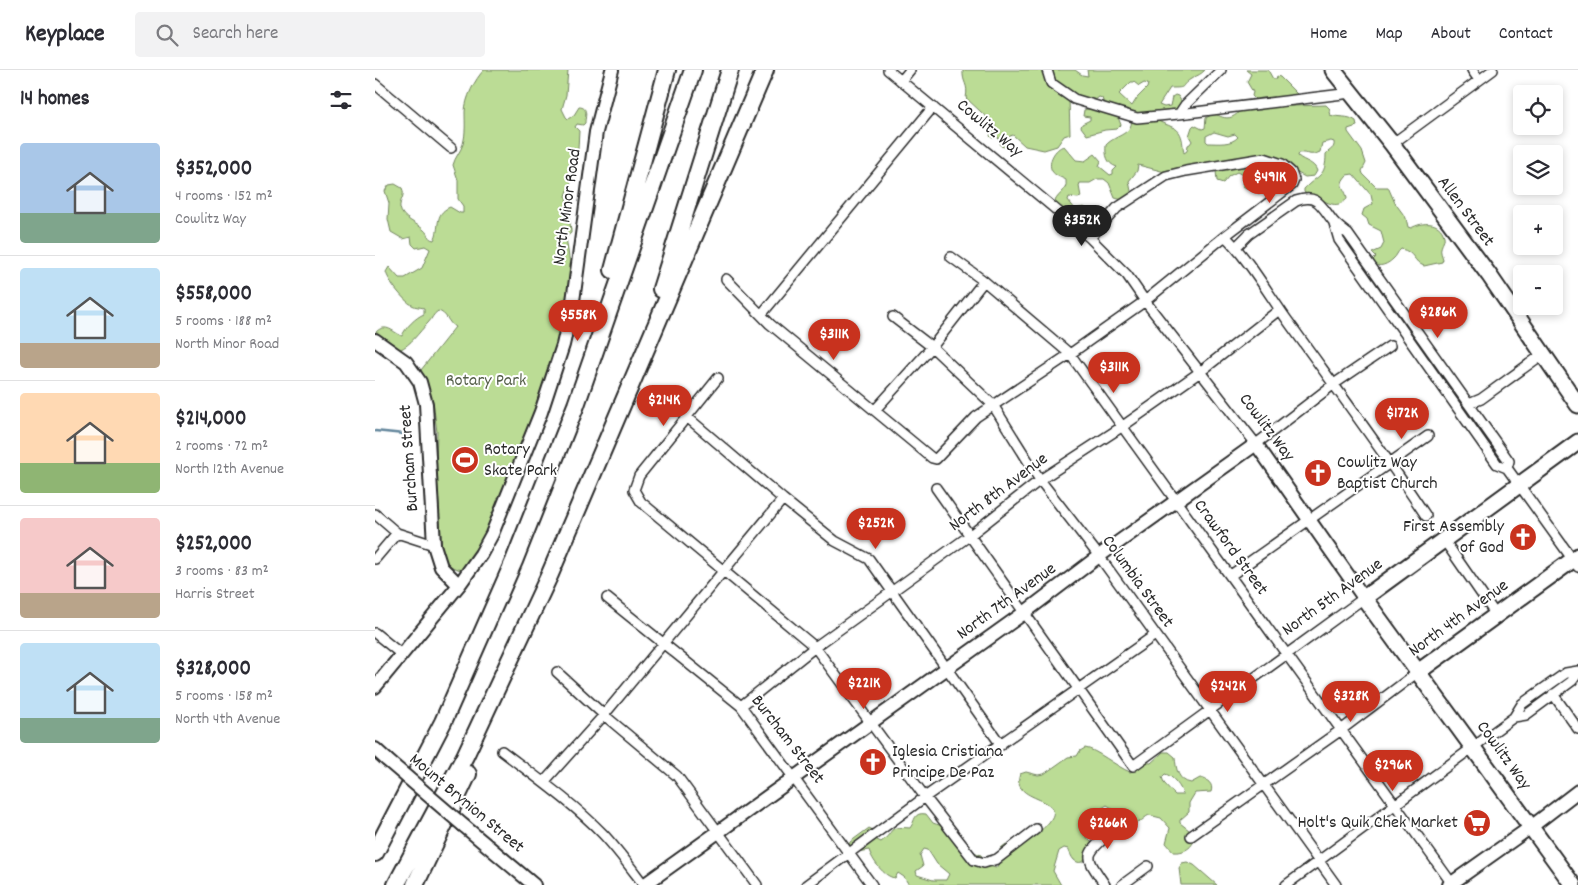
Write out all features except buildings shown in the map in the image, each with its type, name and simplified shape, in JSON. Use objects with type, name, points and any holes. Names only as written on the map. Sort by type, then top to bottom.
[{"type":"highway","points":[[576,405],[667,70]]},
{"type":"highway","points":[[375,853],[443,722],[514,562],[576,405],[693,70]]},
{"type":"highway","points":[[632,380],[730,70]]},
{"type":"highway","points":[[396,885],[445,796],[550,574],[765,70]]},
{"type":"highway","points":[[415,885],[481,747],[499,684]]},
{"type":"main road","name":"Allen Street","points":[[1333,70],[1392,144],[1489,275],[1578,405]]},
{"type":"main road","name":"North 5th Avenue","points":[[1365,598],[1578,442]]},
{"type":"main road","name":"North 4th Avenue","points":[[1418,672],[1496,615],[1576,561]]},
{"type":"main road","name":"Cowlitz Way","points":[[1365,598],[1571,883]]},
{"type":"street","name":"North Minor Road","points":[[375,687],[481,554],[492,534],[541,412],[563,345],[573,302],[596,132],[612,70]]},
{"type":"street","name":"Cowlitz Way","points":[[888,70],[1090,238],[1127,275],[1199,372],[1256,444],[1365,598]]},
{"type":"street","points":[[901,81],[910,70]]},
{"type":"street","points":[[1047,70],[1051,82],[1074,99],[1137,118],[1351,93]]},
{"type":"street","points":[[1179,114],[1185,105],[1221,70]]},
{"type":"street","points":[[1472,70],[1479,80]]},
{"type":"street","points":[[1392,144],[1493,70]]},
{"type":"street","points":[[375,84],[451,148]]},
{"type":"street","points":[[761,315],[933,107]]},
{"type":"street","points":[[726,279],[761,315],[932,458],[936,459],[976,417],[1145,301],[1292,185],[1294,180],[1291,172],[1282,164],[1264,158],[1173,174],[1154,182],[1117,208],[1090,238]]},
{"type":"street","points":[[1236,247],[1249,234],[1296,201],[1302,198],[1311,198],[1317,201],[1334,223],[1348,234],[1469,404],[1509,461],[1507,468]]},
{"type":"street","points":[[1334,223],[1339,240],[1459,411],[1497,464],[1507,468],[1576,561]]},
{"type":"street","points":[[1225,236],[1236,247],[1279,310],[1391,462],[1427,516]]},
{"type":"street","name":"Crawford Street","points":[[951,257],[984,281],[1070,354],[1451,884]]},
{"type":"street","points":[[875,410],[932,347],[984,281]]},
{"type":"street","name":"North 8th Avenue","points":[[741,706],[815,647],[969,536],[1040,480],[1123,426],[1199,372],[1279,310]]},
{"type":"street","name":"Columbia Street","points":[[893,317],[932,347],[993,405],[1040,480],[1099,556],[1336,885]]},
{"type":"street","name":"Burcham Street","points":[[375,340],[406,362],[420,382],[426,404],[434,545],[441,567],[459,584]]},
{"type":"street","name":"North 7th Avenue","points":[[644,885],[947,667],[1024,614],[1099,556],[1256,444],[1334,384],[1390,346]]},
{"type":"street","points":[[1469,404],[1481,399],[1543,354]]},
{"type":"street","points":[[718,378],[639,476],[634,490],[641,502],[815,647],[925,797],[974,860],[984,863],[997,859],[1036,829]]},
{"type":"street","points":[[687,417],[835,541],[869,559],[1001,744]]},
{"type":"street","points":[[1231,576],[1428,436]]},
{"type":"street","points":[[935,488],[1078,689]]},
{"type":"street","points":[[544,782],[604,715],[783,499]]},
{"type":"street","points":[[375,514],[397,533],[434,545]]},
{"type":"street","points":[[375,559],[397,533]]},
{"type":"street","points":[[1444,540],[1496,615]]},
{"type":"street","name":"Burcham Street","points":[[607,598],[741,706],[873,885]]},
{"type":"street","name":"North 5th Avenue","points":[[1078,689],[1133,766],[1365,598]]},
{"type":"street","points":[[375,633],[401,654]]},
{"type":"street","points":[[806,885],[925,797],[1155,635]]},
{"type":"street","points":[[557,672],[604,715],[677,776],[757,885]]},
{"type":"street","name":"North 4th Avenue","points":[[1191,836],[1341,730],[1418,672]]},
{"type":"street","points":[[1514,717],[1526,714],[1572,681],[1578,672]]},
{"type":"street","points":[[1286,885],[1514,717],[1522,704],[1566,673],[1578,672]]},
{"type":"street","points":[[1553,694],[1578,729]]},
{"type":"street","name":"Mount Brynion Street","points":[[375,749],[534,885]]},
{"type":"street","points":[[502,751],[544,782],[602,833],[644,885]]},
{"type":"street","points":[[1451,884],[1531,828],[1578,791]]},
{"type":"street","points":[[1105,885],[1089,859],[1089,853],[1110,832]]},
{"type":"street","points":[[1122,885],[1148,866]]},
{"type":"green space","name":"Rotary Park","points":[[484,70],[568,70],[566,95],[562,109],[568,119],[574,115],[579,107],[585,110],[586,115],[585,123],[583,125],[577,124],[575,127],[579,131],[578,149],[572,152],[570,158],[577,174],[570,184],[566,196],[571,233],[566,237],[573,284],[555,353],[547,375],[550,377],[482,544],[467,567],[462,570],[448,564],[442,550],[436,462],[437,432],[433,401],[421,370],[455,327],[438,311],[411,342],[399,350],[377,336],[376,332],[387,328],[402,336],[411,323],[424,314],[424,308],[412,305],[401,295],[386,272],[389,267],[399,278],[405,278],[422,268],[430,249],[425,246],[416,248],[412,244],[411,237],[403,239],[391,232],[388,219],[389,203],[385,191],[389,185],[395,184],[402,188],[401,212],[434,240],[441,213],[450,207],[463,213],[463,206],[458,199],[458,180],[453,165],[464,140],[467,101],[474,84]]},
{"type":"green space","points":[[963,70],[1075,70],[1082,75],[1088,76],[1087,70],[1205,70],[1182,87],[1170,88],[1159,105],[1164,107],[1170,106],[1172,97],[1175,95],[1178,96],[1183,104],[1180,109],[1157,120],[1179,131],[1184,153],[1192,141],[1189,136],[1192,127],[1194,125],[1202,129],[1205,128],[1206,118],[1214,113],[1230,118],[1243,108],[1263,109],[1265,106],[1262,100],[1256,100],[1252,96],[1253,92],[1247,82],[1251,74],[1246,70],[1268,70],[1273,79],[1276,79],[1277,76],[1280,77],[1297,94],[1297,97],[1285,105],[1326,105],[1330,109],[1330,115],[1350,118],[1356,121],[1357,126],[1348,129],[1348,132],[1362,151],[1366,163],[1362,171],[1363,174],[1376,187],[1388,187],[1395,203],[1406,218],[1408,227],[1430,224],[1439,227],[1444,238],[1441,249],[1442,262],[1424,266],[1409,252],[1401,249],[1388,263],[1377,265],[1374,263],[1372,261],[1376,257],[1372,253],[1381,249],[1384,243],[1381,231],[1369,225],[1367,219],[1362,215],[1364,209],[1373,204],[1371,195],[1353,174],[1347,175],[1342,182],[1347,199],[1340,204],[1330,203],[1304,192],[1304,189],[1323,172],[1326,154],[1334,146],[1334,142],[1331,141],[1322,143],[1320,152],[1311,154],[1299,153],[1298,156],[1316,168],[1317,171],[1314,176],[1305,177],[1294,171],[1275,168],[1266,170],[1265,179],[1259,185],[1261,191],[1259,194],[1252,187],[1246,188],[1243,186],[1242,183],[1248,182],[1248,178],[1237,172],[1229,176],[1223,183],[1217,181],[1214,168],[1165,172],[1138,165],[1137,171],[1129,181],[1132,196],[1123,200],[1115,198],[1109,183],[1104,179],[1097,179],[1090,183],[1080,183],[1081,197],[1069,197],[1068,200],[1075,209],[1084,207],[1088,210],[1086,219],[1091,230],[1088,231],[1054,205],[1065,188],[1066,180],[1052,171],[1051,160],[1058,149],[1064,146],[1076,160],[1085,161],[1095,154],[1101,161],[1099,166],[1110,175],[1113,174],[1117,167],[1107,159],[1106,145],[1127,131],[1130,127],[1131,116],[1119,114],[1118,117],[1121,125],[1117,129],[1087,135],[1081,127],[1082,124],[1090,120],[1090,117],[1083,116],[1084,110],[1099,105],[1103,101],[1102,98],[1099,97],[1094,101],[1069,99],[1070,134],[1064,136],[1057,146],[1044,150],[1025,146],[1013,135],[1010,136],[1009,144],[1004,147],[1001,146],[998,137],[992,138],[990,136],[995,125],[966,98],[967,89],[963,78]],"holes":[[[1131,82],[1139,86],[1144,83],[1148,84],[1147,88],[1132,106],[1119,94]],[[1214,132],[1228,136],[1235,134],[1238,137],[1228,142],[1208,143],[1206,136]]]},
{"type":"green space","points":[[1085,748],[1090,749],[1130,772],[1133,771],[1139,762],[1151,763],[1163,752],[1169,752],[1175,757],[1177,770],[1183,780],[1191,783],[1200,778],[1205,779],[1211,784],[1211,792],[1195,793],[1189,803],[1189,812],[1180,820],[1180,823],[1194,834],[1193,842],[1189,848],[1174,852],[1166,843],[1170,828],[1161,818],[1149,815],[1135,824],[1121,823],[1115,817],[1112,808],[1107,805],[1094,813],[1080,826],[1081,831],[1094,845],[1084,861],[1078,862],[1074,860],[1068,849],[1064,848],[1059,851],[1053,871],[1061,885],[909,885],[904,877],[898,873],[895,878],[887,875],[876,863],[869,850],[857,852],[849,847],[850,842],[869,828],[873,830],[877,840],[881,842],[892,830],[910,828],[917,815],[926,814],[933,823],[945,827],[977,854],[981,855],[988,866],[996,868],[1000,862],[1001,848],[1006,844],[1017,846],[1025,843],[1046,825],[1053,814],[1051,807],[1025,792],[1019,785],[1020,774],[1026,772],[1038,775],[1044,774],[1068,757],[1077,756]],"holes":[[[1165,774],[1176,782],[1183,795],[1175,795],[1164,783],[1162,777]],[[924,849],[928,850],[937,864],[949,874],[946,880],[933,880],[917,875],[916,871],[923,866],[920,855]]]},
{"type":"green space","points":[[1187,862],[1194,865],[1217,885],[1181,885],[1179,868],[1182,863]]},
{"type":"waterway","points":[[375,431],[404,434]]},
{"type":"place","name":"Rotary Skate Park","points":[[465,460]]},
{"type":"place","name":"Cowlitz Way Baptist Church","points":[[1318,473]]},
{"type":"place","name":"First Assembly of God","points":[[1523,537]]},
{"type":"place","name":"Iglesia Cristiana Principe De Paz","points":[[873,762]]},
{"type":"place","name":"Holt's Quik Chek Market","points":[[1477,823]]}]
